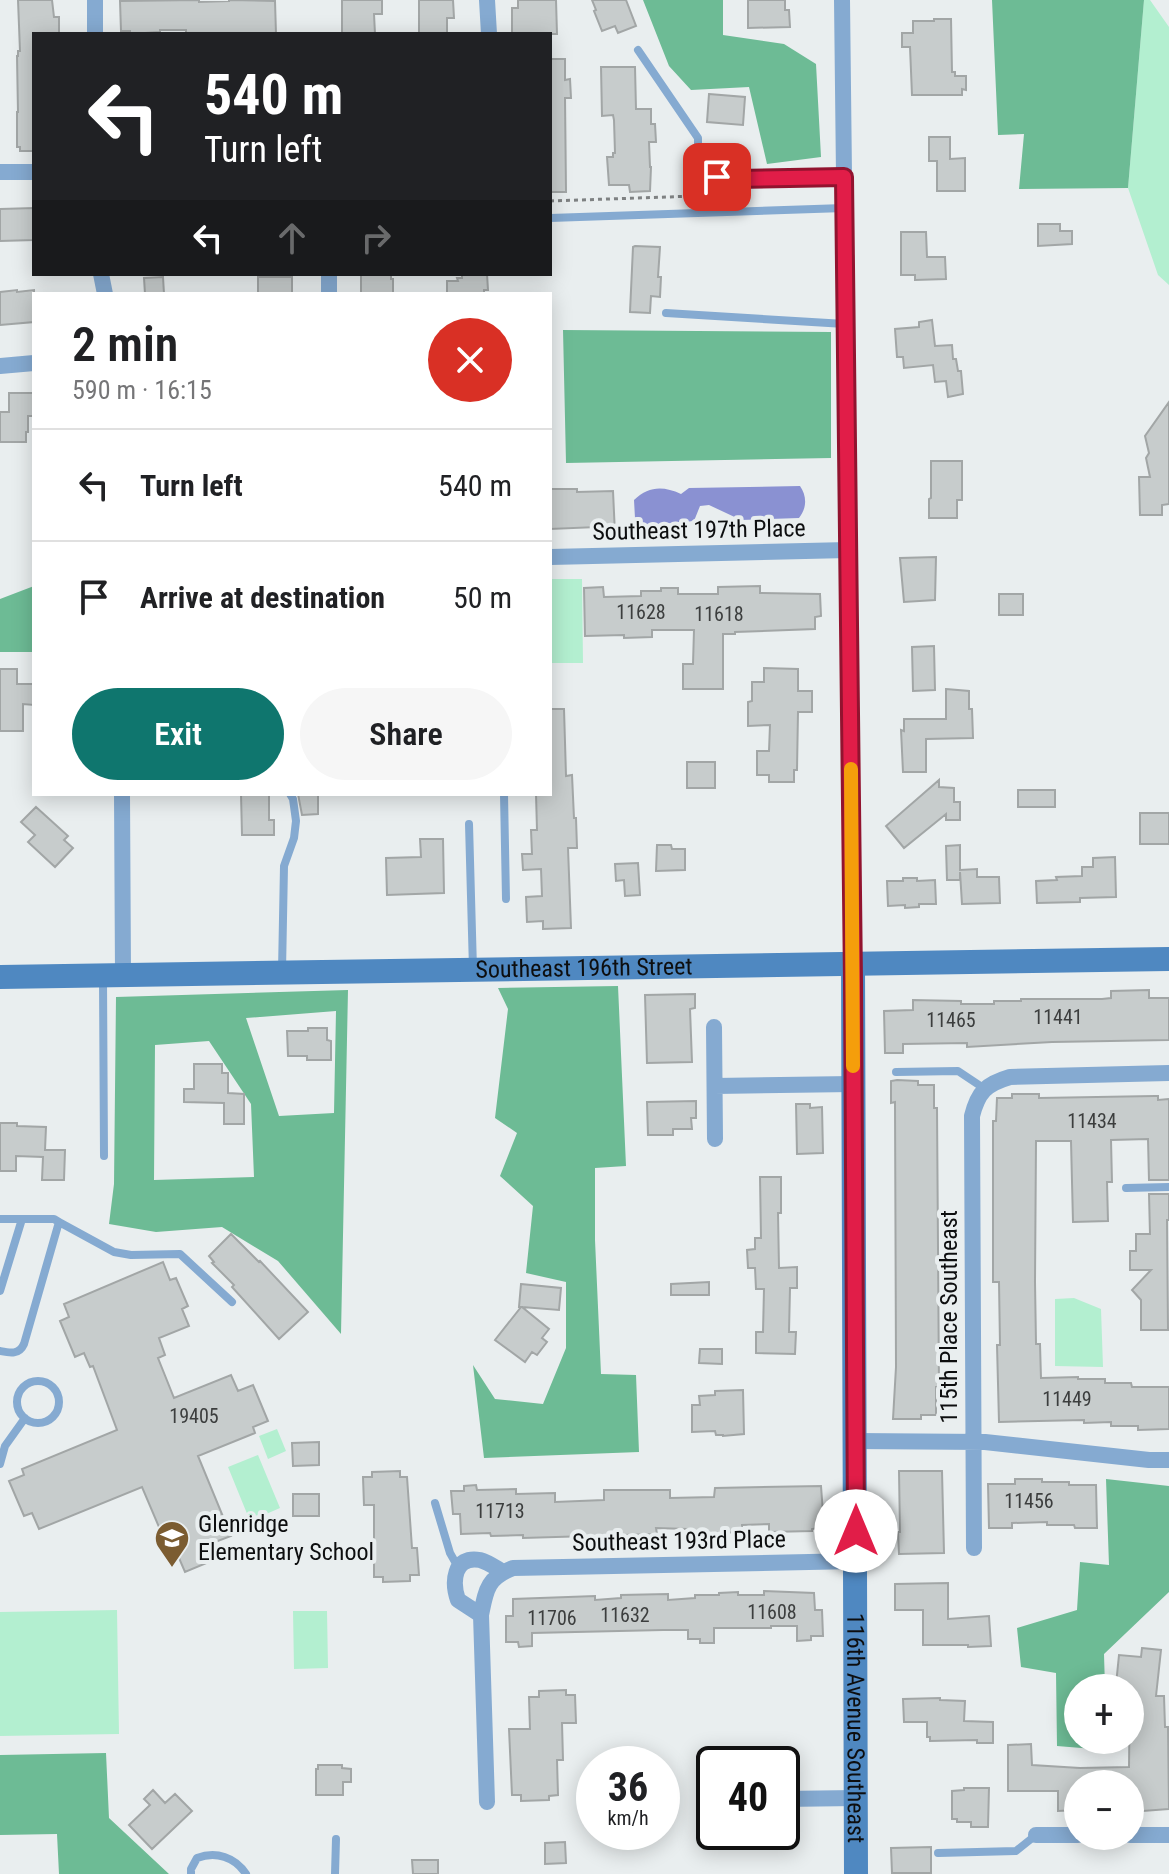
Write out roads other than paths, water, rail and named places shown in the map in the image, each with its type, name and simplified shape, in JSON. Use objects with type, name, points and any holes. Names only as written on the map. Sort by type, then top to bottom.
[{"type":"street","points":[[95,0],[95,32]]},
{"type":"street","points":[[487,0],[489,32]]},
{"type":"street","name":"116th Avenue Southeast","points":[[842,0],[853,964],[856,1874]]},
{"type":"street","points":[[698,168],[717,177],[736,179],[844,177]]},
{"type":"street","points":[[0,172],[32,172]]},
{"type":"street","points":[[0,366],[32,363]]},
{"type":"street","name":"Southeast 197th Place","points":[[552,557],[848,550]]},
{"type":"street","points":[[113,975],[122,796]]},
{"type":"street","name":"Southeast 196th Street","points":[[0,977],[1169,959]]},
{"type":"street","points":[[714,1027],[715,1139]]},
{"type":"street","points":[[985,1089],[996,1081],[1010,1077],[1169,1073]]},
{"type":"street","points":[[715,1086],[853,1084]]},
{"type":"street","name":"115th Place Southeast","points":[[974,1548],[972,1116],[976,1100],[985,1089]]},
{"type":"street","points":[[855,1441],[973,1442],[1169,1460]]},
{"type":"street","name":"Southeast 193rd Place","points":[[459,1568],[467,1560],[482,1561],[503,1572],[513,1568],[856,1561]]},
{"type":"street","points":[[459,1568],[454,1584],[458,1600],[481,1615]]},
{"type":"street","points":[[487,1802],[481,1615],[486,1590],[503,1572]]},
{"type":"street","points":[[800,1799],[856,1798]]},
{"type":"street","points":[[1036,1835],[1064,1835]]},
{"type":"street","points":[[1144,1835],[1169,1835]]},
{"type":"lane","points":[[638,50],[698,138],[698,168]]},
{"type":"lane","points":[[552,218],[845,207]]},
{"type":"lane","points":[[666,313],[846,324]]},
{"type":"lane","points":[[282,972],[284,866],[294,838],[296,821],[291,796]]},
{"type":"lane","points":[[504,796],[506,899]]},
{"type":"lane","points":[[469,824],[473,969]]},
{"type":"lane","points":[[104,1156],[113,975]]},
{"type":"lane","points":[[896,1072],[958,1071],[985,1089]]},
{"type":"lane","points":[[1126,1188],[1169,1187]]},
{"type":"lane","points":[[0,1219],[54,1219],[114,1252],[131,1255],[180,1254],[232,1302]]},
{"type":"lane","points":[[0,1291],[22,1219]]},
{"type":"lane","points":[[0,1351],[16,1352],[24,1344],[59,1222]]},
{"type":"lane","points":[[38,1380],[52,1385],[59,1403],[55,1415],[43,1422],[30,1422],[25,1418],[17,1406],[19,1391],[38,1380]]},
{"type":"lane","points":[[0,1464],[5,1446],[25,1418]]},
{"type":"lane","points":[[435,1503],[450,1553],[459,1568]]},
{"type":"lane","points":[[938,1853],[1016,1851],[1036,1835]]},
{"type":"lane","points":[[335,1874],[336,1839]]},
{"type":"lane","points":[[191,1874],[197,1858],[209,1854],[226,1856],[242,1867],[246,1874]]},
{"type":"water","points":[[800,486],[805,502],[799,518],[741,520],[709,505],[700,506],[694,521],[640,526],[635,518],[634,500],[651,490],[662,489],[681,494],[689,488]]},
{"type":"place","name":"Glenridge Elementary School","points":[[172,1569]]}]
